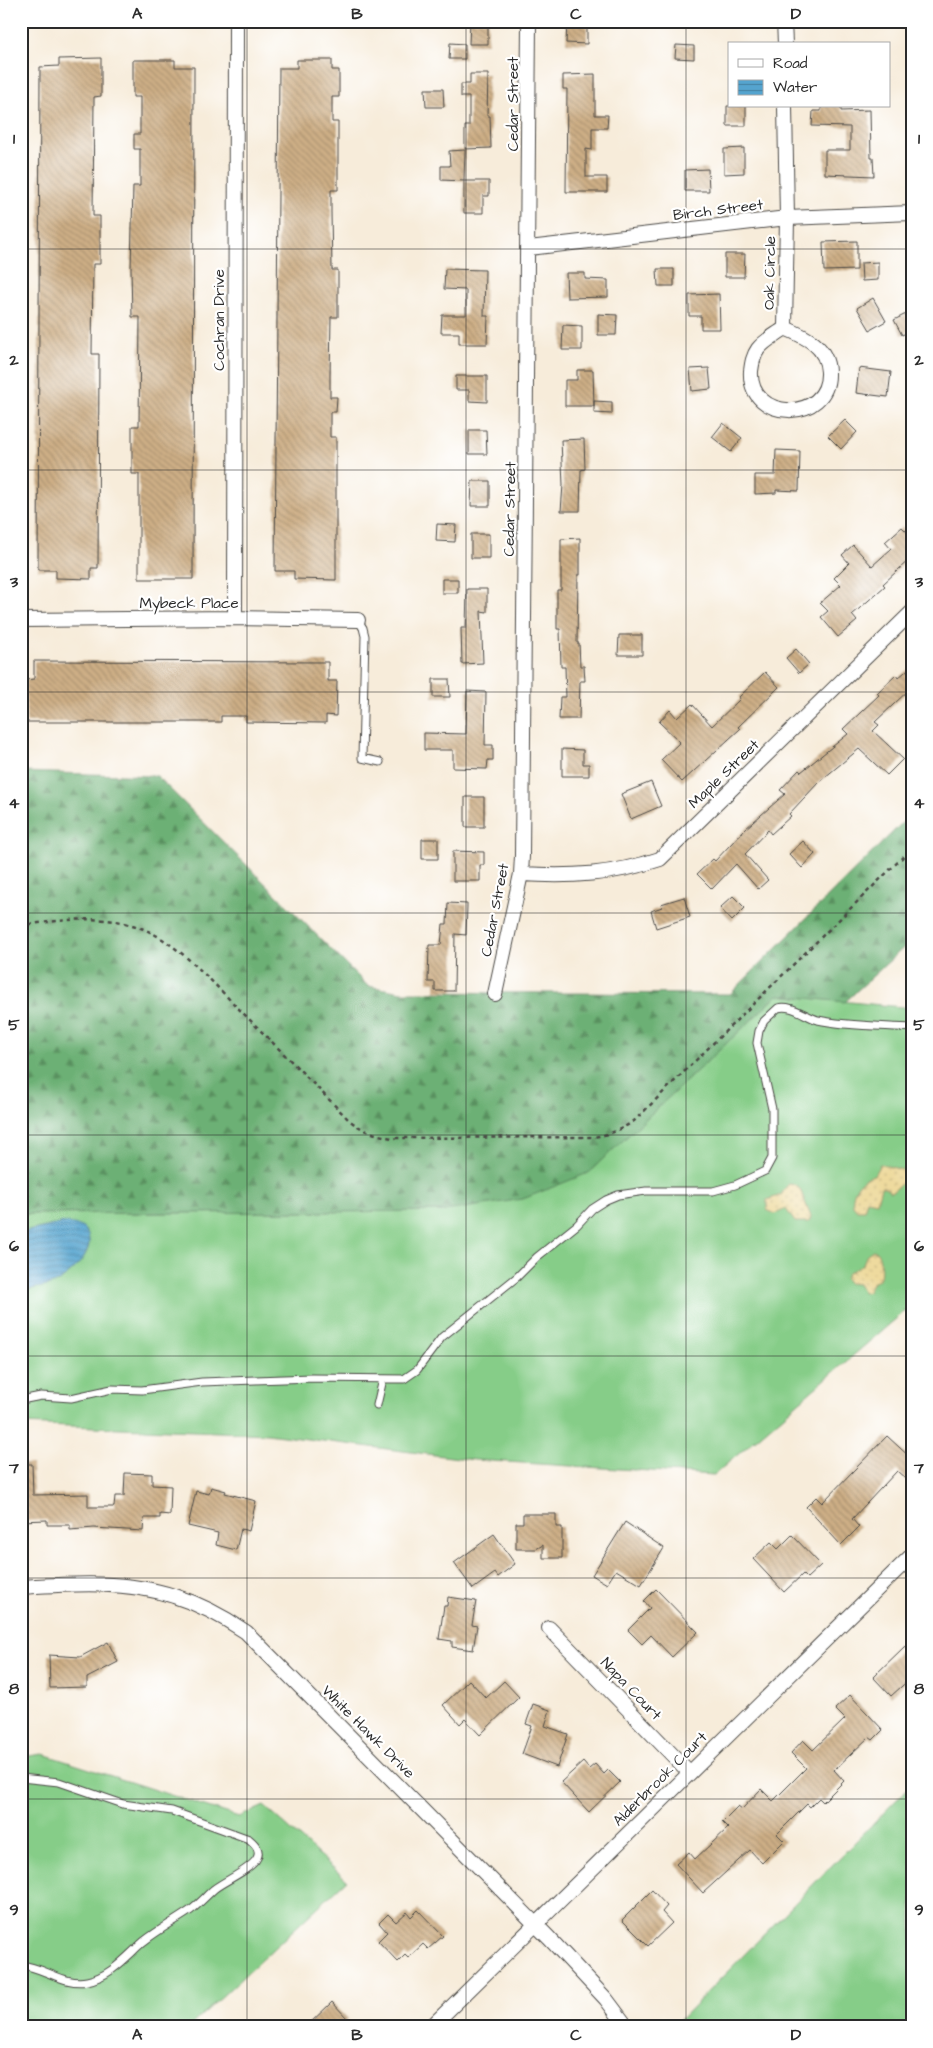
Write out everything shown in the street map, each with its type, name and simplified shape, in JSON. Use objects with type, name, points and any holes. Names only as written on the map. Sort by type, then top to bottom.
[{"type":"street","name":"Cochran Drive","points":[[235,618],[236,21]]},
{"type":"street","name":"Cedar Street","points":[[494,994],[520,874],[522,856],[529,248],[529,21]]},
{"type":"street","points":[[784,21],[785,42]]},
{"type":"street","name":"Oak Circle","points":[[785,108],[787,218],[785,328]]},
{"type":"street","name":"Birch Street","points":[[529,248],[787,218],[912,213]]},
{"type":"street","name":"Oak Circle","points":[[785,328],[807,337],[816,344],[824,354],[828,370],[823,391],[819,398],[800,410],[786,411],[769,406],[758,396],[751,380],[752,360],[757,350],[766,340],[785,328]]},
{"type":"street","name":"Maple Street","points":[[520,874],[560,876],[593,874],[632,868],[660,859],[912,612]]},
{"type":"street","name":"Mybeck Place","points":[[21,620],[235,618],[358,620]]},
{"type":"street","name":"Alderbrook Court","points":[[431,2027],[912,1555]]},
{"type":"street","name":"White Hawk Drive","points":[[21,1588],[106,1585],[155,1591],[194,1603],[246,1632],[535,1924],[606,1999],[627,2027]]},
{"type":"street","name":"Napa Court","points":[[549,1628],[690,1773]]},
{"type":"lane","points":[[358,620],[365,636],[362,758],[380,762]]},
{"type":"lane","points":[[21,1400],[41,1396],[71,1398],[112,1389],[142,1390],[202,1382],[312,1378],[404,1379],[411,1376],[442,1337],[517,1277],[537,1257],[577,1225],[592,1209],[606,1200],[618,1195],[646,1191],[713,1191],[735,1185],[765,1171],[772,1158],[772,1109],[757,1043],[758,1032],[764,1022],[778,1008],[789,1007],[804,1015],[820,1020],[912,1028]]},
{"type":"lane","points":[[377,1405],[383,1379]]},
{"type":"lane","points":[[21,1778],[59,1782],[124,1804],[172,1811],[249,1839],[254,1843],[258,1851],[257,1858],[252,1864],[220,1885],[193,1909],[144,1942],[120,1965],[100,1976],[88,1981],[79,1982],[59,1977],[35,1967],[21,1966]]},
{"type":"path","points":[[21,925],[87,918],[121,922],[142,928],[166,940],[207,976],[349,1120],[359,1128],[376,1135],[392,1138],[593,1137],[613,1133],[634,1121],[912,848]]},
{"type":"green space","points":[[21,772],[157,776],[368,986],[402,992],[730,994],[912,813],[912,940],[845,1002],[778,995],[588,1173],[523,1199],[445,1211],[21,1214]]},
{"type":"green space","points":[[778,995],[912,1008],[912,1305],[714,1475],[475,1460],[267,1434],[21,1424],[21,1294],[33,1288],[47,1286],[66,1275],[62,1223],[21,1233],[21,1214],[445,1211],[588,1173]]},
{"type":"green space","points":[[43,1754],[239,1817],[264,1806],[347,1880],[189,2027],[21,2027],[21,1757]]},
{"type":"green space","points":[[912,1784],[912,2027],[673,2027]]},
{"type":"sand","points":[[880,1164],[902,1170],[912,1167],[912,1186],[902,1184],[891,1192],[885,1187],[881,1187],[877,1202],[867,1200],[864,1210],[857,1210],[853,1205],[853,1195],[857,1186],[865,1179],[874,1175]]},
{"type":"sand","points":[[789,1184],[795,1185],[800,1189],[811,1217],[809,1222],[795,1222],[786,1209],[775,1214],[767,1210],[767,1200],[781,1195]]},
{"type":"sand","points":[[873,1250],[877,1252],[879,1258],[880,1277],[879,1280],[872,1283],[868,1292],[863,1293],[858,1284],[848,1283],[845,1278],[848,1273],[863,1264],[867,1254]]},
{"type":"water","points":[[62,1223],[75,1224],[88,1234],[89,1246],[86,1253],[75,1268],[61,1280],[21,1294],[21,1233]]},
{"type":"building","points":[[470,21],[488,21],[488,44],[469,44]]},
{"type":"building","points":[[567,22],[587,22],[587,44],[566,43]]},
{"type":"building","points":[[450,43],[465,44],[465,59],[449,59]]},
{"type":"building","points":[[676,45],[694,46],[694,59],[675,58]]},
{"type":"building","points":[[101,58],[101,96],[94,97],[93,216],[100,216],[100,264],[93,264],[92,354],[99,354],[98,568],[91,568],[91,579],[56,578],[56,570],[38,570],[40,67],[59,66],[59,59]]},
{"type":"building","points":[[133,60],[175,60],[175,67],[194,67],[193,579],[139,579],[139,474],[132,474],[132,426],[139,426],[140,317],[132,317],[131,269],[133,186],[140,186],[140,149],[134,149],[134,134],[140,134],[140,97],[133,97]]},
{"type":"building","points":[[297,60],[332,60],[332,70],[339,70],[339,97],[332,97],[332,122],[338,122],[338,190],[331,190],[332,270],[338,270],[338,317],[331,317],[330,375],[330,397],[337,397],[336,412],[330,412],[330,437],[336,437],[336,580],[294,579],[294,571],[275,571],[279,68],[297,68]]},
{"type":"building","points":[[470,74],[488,74],[487,116],[490,116],[491,148],[465,149],[465,126],[469,126],[469,97],[461,97],[461,84],[470,84]]},
{"type":"building","points":[[595,74],[595,115],[608,115],[607,128],[592,128],[592,150],[586,149],[586,177],[607,177],[607,192],[566,192],[567,89],[563,89],[563,75]]},
{"type":"building","points":[[425,89],[443,89],[444,107],[426,107]]},
{"type":"building","points":[[727,106],[728,108],[746,108],[746,126],[727,126]]},
{"type":"building","points":[[821,108],[841,108],[841,111],[870,110],[871,158],[873,158],[874,176],[825,174],[825,150],[850,150],[850,127],[812,126],[813,111],[821,111]]},
{"type":"building","points":[[744,148],[744,173],[724,174],[724,149]]},
{"type":"building","points":[[465,150],[464,181],[441,180],[441,166],[450,166],[449,151]]},
{"type":"building","points":[[708,169],[709,191],[685,191],[685,170]]},
{"type":"building","points":[[464,181],[489,181],[489,196],[483,196],[483,213],[464,213]]},
{"type":"building","points":[[857,241],[857,270],[824,271],[823,242]]},
{"type":"building","points":[[725,254],[745,254],[744,277],[725,277]]},
{"type":"building","points":[[878,262],[878,280],[862,281],[861,263]]},
{"type":"building","points":[[445,269],[485,270],[484,316],[488,316],[487,344],[459,344],[459,333],[441,333],[442,315],[466,315],[466,290],[444,289]]},
{"type":"building","points":[[657,269],[674,269],[674,286],[658,286]]},
{"type":"building","points":[[566,273],[585,273],[585,279],[608,280],[608,297],[567,298]]},
{"type":"building","points":[[719,294],[720,329],[701,329],[701,316],[689,316],[689,295]]},
{"type":"building","points":[[873,298],[886,321],[870,330],[857,308]]},
{"type":"building","points":[[912,311],[912,330],[902,335],[894,320]]},
{"type":"building","points":[[598,314],[617,315],[616,335],[598,335]]},
{"type":"building","points":[[563,325],[582,326],[582,350],[562,350]]},
{"type":"building","points":[[709,368],[711,389],[692,391],[690,369]]},
{"type":"building","points":[[859,368],[891,372],[888,397],[856,393]]},
{"type":"building","points":[[577,370],[593,370],[594,406],[565,406],[565,380],[577,380]]},
{"type":"building","points":[[456,376],[487,376],[487,402],[469,401],[469,390],[456,390]]},
{"type":"building","points":[[594,401],[612,402],[612,414],[594,413]]},
{"type":"building","points":[[845,420],[857,432],[841,449],[828,436]]},
{"type":"building","points":[[723,423],[742,438],[731,452],[712,437]]},
{"type":"building","points":[[469,430],[486,430],[487,454],[469,454]]},
{"type":"building","points":[[584,439],[585,469],[581,470],[580,511],[561,511],[563,485],[561,440]]},
{"type":"building","points":[[776,450],[800,451],[799,491],[776,490],[776,493],[755,494],[755,475],[775,475]]},
{"type":"building","points":[[472,481],[490,481],[490,506],[471,506]]},
{"type":"building","points":[[437,524],[456,525],[455,542],[436,541]]},
{"type":"building","points":[[902,527],[912,537],[912,557],[883,584],[885,586],[852,615],[857,621],[838,637],[821,617],[828,611],[820,603],[841,585],[834,578],[849,563],[842,555],[853,545],[872,566],[891,549],[885,542]]},
{"type":"building","points":[[471,534],[489,534],[489,558],[471,558]]},
{"type":"building","points":[[580,538],[577,643],[579,643],[580,666],[584,666],[585,681],[580,681],[579,719],[559,719],[560,697],[566,697],[565,667],[561,667],[560,629],[557,629],[557,590],[561,590],[561,539]]},
{"type":"building","points":[[442,579],[458,579],[458,593],[442,593]]},
{"type":"building","points":[[467,589],[487,589],[487,612],[481,611],[483,663],[462,664],[461,628],[466,628]]},
{"type":"building","points":[[619,635],[642,635],[642,655],[618,655]]},
{"type":"building","points":[[796,649],[809,664],[799,673],[786,658]]},
{"type":"building","points":[[34,661],[328,662],[328,681],[337,681],[336,716],[326,715],[326,723],[246,722],[246,716],[221,716],[221,722],[26,722],[25,680],[34,679]]},
{"type":"building","points":[[912,666],[912,687],[875,722],[879,725],[873,731],[903,759],[887,775],[859,749],[819,782],[789,814],[791,816],[771,834],[768,830],[745,854],[768,880],[758,889],[736,864],[712,889],[697,874],[713,859],[715,861],[745,829],[785,794],[780,790],[799,770],[801,772],[848,734],[843,729],[879,695],[877,693],[896,675],[898,678]]},
{"type":"building","points":[[765,672],[779,687],[738,727],[740,729],[682,782],[661,760],[680,742],[659,722],[670,710],[677,718],[692,704],[712,726]]},
{"type":"building","points":[[433,679],[449,679],[450,697],[433,697]]},
{"type":"building","points":[[467,691],[486,692],[485,745],[493,745],[493,760],[488,760],[487,769],[453,768],[453,750],[424,750],[424,733],[466,734]]},
{"type":"building","points":[[562,749],[583,750],[583,764],[589,764],[589,776],[562,776]]},
{"type":"building","points":[[651,782],[661,806],[631,819],[621,794]]},
{"type":"building","points":[[465,797],[484,797],[484,827],[465,827]]},
{"type":"building","points":[[422,839],[438,839],[438,859],[422,859]]},
{"type":"building","points":[[803,841],[815,854],[802,868],[789,854]]},
{"type":"building","points":[[453,851],[484,852],[484,865],[480,865],[480,881],[453,881]]},
{"type":"building","points":[[733,896],[745,908],[732,921],[720,908]]},
{"type":"building","points":[[684,897],[690,917],[656,928],[651,911],[662,907],[661,904]]},
{"type":"building","points":[[448,903],[467,904],[466,935],[455,934],[454,991],[435,991],[435,982],[428,982],[429,945],[441,945],[443,924],[447,924]]},
{"type":"building","points":[[887,1436],[912,1459],[912,1473],[906,1479],[897,1471],[852,1519],[859,1527],[841,1545],[806,1507],[816,1497],[822,1503]]},
{"type":"building","points":[[21,1464],[32,1464],[33,1495],[88,1494],[88,1507],[114,1507],[115,1496],[124,1496],[125,1473],[152,1474],[152,1485],[171,1486],[170,1515],[160,1514],[160,1518],[144,1518],[143,1531],[94,1528],[70,1530],[70,1525],[47,1525],[47,1520],[21,1521]]},
{"type":"building","points":[[211,1487],[226,1491],[225,1493],[256,1501],[249,1531],[241,1529],[236,1550],[216,1545],[218,1533],[188,1526],[196,1491],[209,1494]]},
{"type":"building","points":[[523,1514],[556,1514],[556,1527],[562,1527],[562,1558],[543,1558],[543,1545],[536,1549],[516,1549],[516,1523],[523,1523]]},
{"type":"building","points":[[625,1522],[664,1548],[641,1585],[616,1570],[607,1584],[592,1575]]},
{"type":"building","points":[[494,1534],[515,1564],[498,1577],[495,1573],[473,1589],[454,1563]]},
{"type":"building","points":[[792,1535],[821,1565],[807,1578],[803,1574],[784,1592],[753,1559],[771,1542],[778,1549]]},
{"type":"building","points":[[656,1589],[698,1632],[672,1657],[651,1635],[642,1644],[628,1630],[650,1608],[644,1601]]},
{"type":"building","points":[[448,1597],[476,1601],[472,1625],[477,1626],[473,1650],[452,1647],[452,1641],[439,1639],[444,1606],[447,1606]]},
{"type":"building","points":[[108,1642],[118,1662],[87,1678],[87,1687],[50,1688],[49,1655],[80,1657]]},
{"type":"building","points":[[905,1646],[912,1652],[912,1677],[891,1696],[873,1677]]},
{"type":"building","points":[[469,1680],[486,1698],[504,1681],[519,1697],[480,1735],[465,1719],[460,1724],[443,1705]]},
{"type":"building","points":[[850,1695],[883,1730],[873,1740],[869,1737],[834,1770],[844,1781],[823,1802],[819,1798],[810,1807],[807,1804],[777,1834],[784,1841],[762,1863],[750,1850],[703,1893],[676,1864],[689,1852],[695,1859],[728,1828],[722,1822],[738,1806],[742,1809],[761,1789],[773,1801],[806,1768],[791,1753],[803,1740],[813,1750],[845,1719],[835,1709]]},
{"type":"building","points":[[533,1704],[550,1710],[545,1726],[568,1734],[557,1767],[522,1754],[532,1726],[526,1724]]},
{"type":"building","points":[[583,1762],[589,1769],[595,1764],[604,1774],[608,1770],[620,1782],[589,1812],[561,1782]]},
{"type":"building","points":[[652,1890],[667,1906],[662,1912],[672,1923],[648,1946],[622,1920]]},
{"type":"building","points":[[418,1910],[443,1936],[428,1949],[423,1944],[408,1958],[405,1955],[398,1962],[378,1941],[387,1932],[379,1923],[388,1914],[396,1922],[407,1912],[411,1917]]},
{"type":"building","points":[[332,2002],[348,2019],[339,2027],[306,2027]]}]
